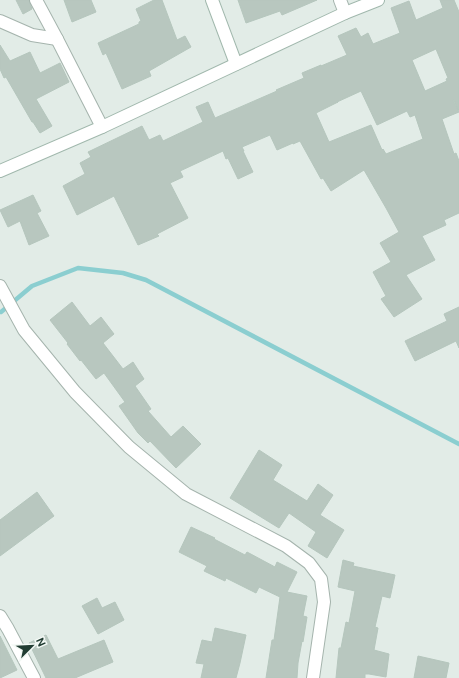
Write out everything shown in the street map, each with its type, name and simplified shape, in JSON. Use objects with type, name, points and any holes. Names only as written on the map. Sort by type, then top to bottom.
[{"type":"street","points":[[36,0],[102,127]]},
{"type":"street","points":[[212,0],[236,64]]},
{"type":"street","points":[[340,0],[345,13]]},
{"type":"street","points":[[0,170],[102,127],[345,13],[378,0]]},
{"type":"street","points":[[0,21],[32,35],[57,39]]},
{"type":"street","points":[[1,288],[24,330],[75,392],[129,447],[186,494],[286,546],[309,563],[321,579],[324,602],[313,678]]},
{"type":"street","points":[[0,616],[34,678]]},
{"type":"building","points":[[16,0],[29,0],[32,9],[23,14]]},
{"type":"building","points":[[64,0],[91,0],[96,12],[72,22]]},
{"type":"building","points":[[154,0],[162,0],[177,40],[185,36],[191,47],[149,71],[151,76],[122,89],[106,53],[103,55],[98,43],[139,24],[141,21],[136,9]]},
{"type":"building","points":[[238,0],[317,0],[282,15],[280,11],[246,23]]},
{"type":"building","points":[[440,0],[454,0],[459,12],[459,112],[442,119],[454,154],[456,153],[459,161],[459,213],[444,220],[446,225],[422,236],[435,260],[406,275],[422,299],[394,317],[381,299],[386,296],[373,272],[391,262],[380,243],[399,232],[364,170],[331,191],[323,178],[321,179],[300,141],[277,150],[270,135],[242,147],[253,172],[238,179],[223,151],[180,171],[183,177],[170,183],[188,218],[157,234],[159,236],[138,245],[114,196],[77,215],[63,186],[85,174],[80,163],[91,157],[88,152],[142,126],[149,140],[160,135],[163,141],[203,122],[196,107],[208,102],[215,118],[277,91],[276,90],[304,78],[302,73],[347,55],[338,36],[356,28],[361,37],[368,33],[373,44],[400,33],[391,8],[409,1],[416,20],[443,8]],"holes":[[[436,49],[448,78],[446,79],[447,81],[425,91],[412,60]],[[361,91],[377,125],[407,111],[410,117],[415,115],[423,139],[386,154],[383,149],[382,150],[371,125],[329,142],[316,113]]]},
{"type":"building","points":[[0,45],[10,61],[30,52],[40,73],[60,63],[69,82],[36,99],[52,126],[40,133],[6,77],[4,78],[0,69]]},
{"type":"building","points":[[33,195],[41,211],[37,213],[49,236],[29,245],[20,221],[8,227],[0,210]]},
{"type":"building","points":[[72,302],[90,326],[101,317],[114,334],[103,343],[123,369],[133,362],[144,379],[135,386],[151,409],[148,411],[171,437],[183,426],[201,444],[176,468],[150,441],[148,443],[138,433],[119,406],[125,402],[104,373],[96,379],[81,360],[80,361],[50,320]]},
{"type":"building","points":[[459,307],[459,348],[456,341],[415,361],[405,341],[447,321],[444,314]]},
{"type":"building","points":[[259,450],[282,465],[273,480],[307,501],[318,484],[333,495],[320,515],[344,530],[327,558],[308,546],[316,532],[289,513],[279,528],[230,498]]},
{"type":"building","points":[[37,492],[54,516],[0,556],[0,520]]},
{"type":"building","points":[[191,527],[215,538],[214,539],[245,555],[247,552],[275,567],[277,562],[297,572],[287,592],[307,596],[303,616],[307,617],[298,663],[297,678],[266,678],[272,640],[274,640],[280,597],[259,587],[256,593],[226,578],[225,581],[204,571],[207,566],[179,552]]},
{"type":"building","points":[[343,560],[354,563],[353,566],[395,575],[390,598],[382,596],[375,627],[378,628],[374,650],[389,654],[386,677],[365,674],[365,678],[336,678],[339,648],[341,648],[346,622],[349,623],[355,591],[338,587]]},
{"type":"building","points":[[97,598],[102,608],[115,602],[124,620],[98,634],[82,606]]},
{"type":"building","points":[[215,628],[246,635],[236,678],[201,678],[204,664],[196,663],[202,640],[212,642]]},
{"type":"building","points":[[46,635],[58,659],[104,640],[113,662],[75,678],[46,678],[29,643]]},
{"type":"building","points":[[0,636],[17,670],[0,678]]},
{"type":"building","points":[[418,656],[449,663],[446,678],[414,678]]},
{"type":"waterway","points":[[0,312],[32,286],[78,268],[123,273],[146,280],[459,444]]}]
